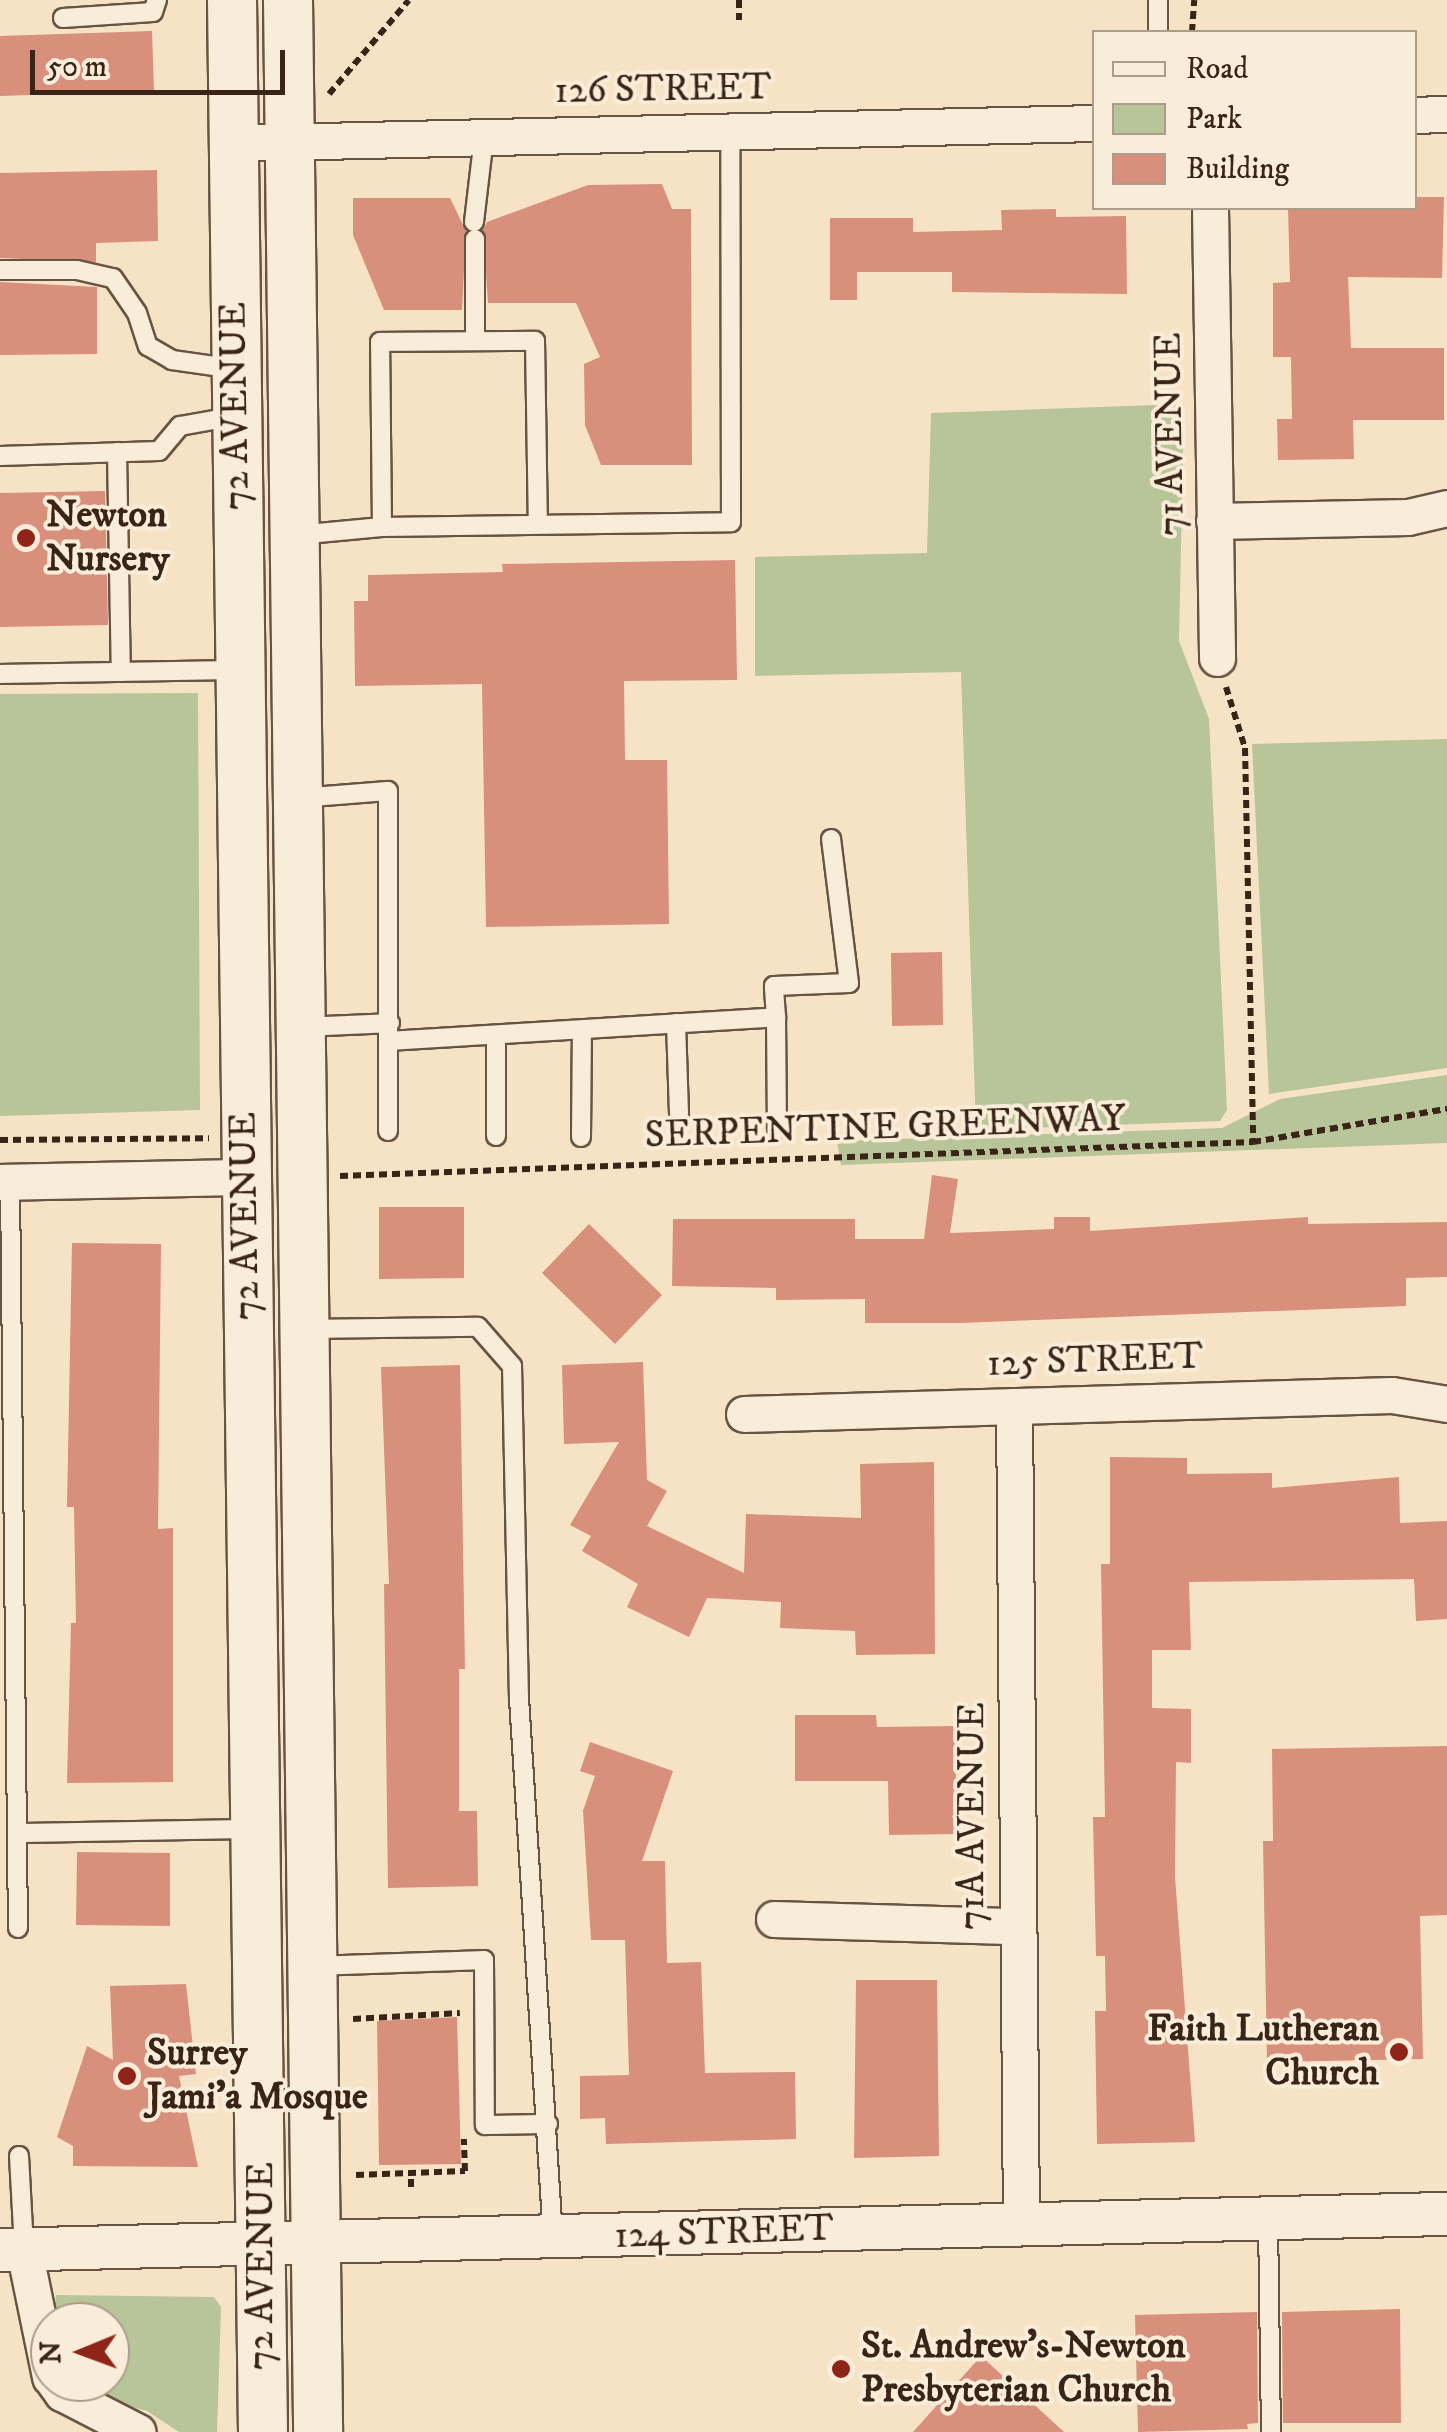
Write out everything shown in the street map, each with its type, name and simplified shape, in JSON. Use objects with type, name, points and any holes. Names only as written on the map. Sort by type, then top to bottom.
[{"type":"main road","name":"72 AVENUE","points":[[232,0],[262,2432]]},
{"type":"main road","name":"72 AVENUE","points":[[288,0],[318,2432]]},
{"type":"street","points":[[1417,115],[1447,114]]},
{"type":"street","name":"126 STREET","points":[[234,142],[1092,123]]},
{"type":"street","name":"71 AVENUE","points":[[1210,210],[1216,658]]},
{"type":"street","points":[[1214,521],[1408,517],[1447,508]]},
{"type":"street","points":[[5,1182],[246,1177]]},
{"type":"street","name":"125 STREET","points":[[744,1414],[1392,1396],[1447,1404]]},
{"type":"street","name":"71A AVENUE","points":[[1014,1406],[1021,2225]]},
{"type":"street","points":[[774,1919],[1016,1926]]},
{"type":"street","name":"124 STREET","points":[[12,2250],[262,2247],[1447,2214]]},
{"type":"street","points":[[12,2250],[30,2308]]},
{"type":"street","points":[[80,2402],[138,2432]]},
{"type":"lane","points":[[63,18],[153,12],[156,0]]},
{"type":"lane","points":[[1158,0],[1158,30]]},
{"type":"lane","points":[[292,536],[382,527],[731,522],[730,130]]},
{"type":"lane","points":[[474,341],[474,230],[484,137]]},
{"type":"lane","points":[[0,270],[77,270],[113,278],[137,313],[148,346],[172,360],[235,369]]},
{"type":"lane","points":[[382,527],[380,342],[535,342],[538,524]]},
{"type":"lane","points":[[0,456],[159,451],[180,426],[237,416]]},
{"type":"lane","points":[[116,452],[121,672]]},
{"type":"lane","points":[[0,674],[240,670]]},
{"type":"lane","points":[[295,798],[388,791],[388,1132]]},
{"type":"lane","points":[[776,1129],[774,986],[849,983],[831,838]]},
{"type":"lane","points":[[298,1027],[496,1035],[776,1017]]},
{"type":"lane","points":[[676,1023],[679,1114]]},
{"type":"lane","points":[[581,1138],[582,1030]]},
{"type":"lane","points":[[496,1035],[496,1136]]},
{"type":"lane","points":[[5,1182],[18,1928]]},
{"type":"lane","points":[[303,1329],[478,1326],[512,1366],[519,1698],[553,2238]]},
{"type":"lane","points":[[18,1833],[257,1829]]},
{"type":"lane","points":[[315,1966],[484,1960],[485,2126],[548,2124]]},
{"type":"lane","points":[[12,2250],[19,2156]]},
{"type":"lane","points":[[1268,2219],[1270,2432]]},
{"type":"path","points":[[327,96],[409,0]]},
{"type":"path","points":[[738,0],[739,20]]},
{"type":"path","points":[[1192,30],[1194,0]]},
{"type":"path","points":[[1216,658],[1245,748],[1253,1142]]},
{"type":"path","name":"SERPENTINE GREENWAY","points":[[331,1176],[1253,1142],[1447,1109]]},
{"type":"path","points":[[0,1140],[210,1138]]},
{"type":"path","points":[[352,2019],[462,2013],[462,2032]]},
{"type":"path","points":[[356,2175],[465,2172],[464,2126]]},
{"type":"path","points":[[411,2187],[412,2173]]},
{"type":"green space","points":[[1184,404],[1179,641],[1209,719],[1227,1110],[1220,1121],[976,1130],[961,672],[755,676],[755,557],[927,553],[931,413]]},
{"type":"green space","points":[[198,693],[200,1110],[0,1116],[0,694]]},
{"type":"green space","points":[[1447,739],[1447,1068],[1269,1094],[1252,744]]},
{"type":"green space","points":[[1447,1075],[1447,1143],[841,1165],[837,1141],[1222,1128],[1280,1099]]},
{"type":"green space","points":[[56,2295],[214,2297],[221,2307],[217,2432],[179,2432],[147,2411],[112,2402],[130,2402],[130,2302],[55,2302]]},
{"type":"building","points":[[152,31],[154,91],[0,96],[0,36]]},
{"type":"building","points":[[157,170],[158,241],[96,243],[96,262],[0,258],[0,173]]},
{"type":"building","points":[[662,184],[672,209],[691,209],[692,465],[601,465],[585,425],[584,364],[600,357],[576,303],[488,303],[483,230],[487,222],[588,185]]},
{"type":"building","points":[[1417,197],[1444,197],[1442,278],[1348,277],[1351,348],[1444,348],[1444,420],[1353,420],[1354,459],[1278,460],[1277,419],[1292,419],[1291,357],[1273,357],[1273,283],[1290,282],[1288,210],[1417,210]]},
{"type":"building","points":[[353,198],[450,198],[466,231],[462,310],[384,310],[353,235]]},
{"type":"building","points":[[1056,209],[1056,217],[1126,216],[1127,294],[952,292],[952,272],[857,272],[857,300],[830,300],[830,218],[913,218],[913,232],[1002,230],[1001,210]]},
{"type":"building","points":[[0,282],[97,287],[97,354],[0,355]]},
{"type":"building","points":[[105,491],[108,625],[0,627],[0,493]]},
{"type":"building","points":[[735,560],[737,680],[624,681],[625,760],[667,760],[669,924],[486,927],[482,684],[355,686],[354,601],[368,601],[368,575],[503,572],[502,564]]},
{"type":"building","points":[[942,952],[943,1025],[892,1026],[891,953]]},
{"type":"building","points":[[932,1175],[958,1179],[950,1233],[1054,1229],[1054,1217],[1090,1217],[1090,1231],[1308,1217],[1308,1224],[1447,1222],[1447,1277],[1406,1278],[1406,1306],[959,1323],[865,1323],[865,1299],[776,1300],[776,1288],[672,1286],[673,1219],[855,1219],[855,1239],[924,1239]]},
{"type":"building","points":[[379,1207],[464,1207],[464,1278],[379,1279]]},
{"type":"building","points":[[589,1224],[662,1295],[615,1344],[542,1273]]},
{"type":"building","points":[[72,1243],[161,1244],[158,1529],[173,1528],[173,1782],[67,1783],[71,1623],[76,1623],[74,1507],[67,1507]]},
{"type":"building","points":[[643,1362],[647,1480],[667,1491],[647,1526],[744,1573],[746,1514],[861,1518],[860,1464],[934,1462],[935,1654],[856,1655],[855,1631],[780,1628],[781,1602],[707,1598],[689,1637],[627,1607],[638,1584],[582,1551],[591,1536],[570,1525],[619,1442],[564,1444],[562,1365]]},
{"type":"building","points":[[460,1365],[465,1669],[459,1669],[459,1811],[477,1811],[478,1886],[388,1888],[384,1584],[389,1584],[381,1367]]},
{"type":"building","points":[[1110,1457],[1187,1458],[1187,1474],[1272,1473],[1272,1488],[1399,1477],[1400,1523],[1447,1521],[1447,1619],[1416,1621],[1414,1579],[1189,1582],[1191,1650],[1152,1650],[1152,1708],[1191,1709],[1191,1763],[1176,1762],[1175,1877],[1195,2142],[1097,2144],[1095,2011],[1106,2011],[1105,1956],[1096,1956],[1093,1817],[1105,1817],[1101,1564],[1110,1564]]},
{"type":"building","points":[[795,1715],[876,1715],[877,1727],[955,1726],[957,1834],[889,1835],[888,1781],[795,1781]]},
{"type":"building","points":[[590,1742],[673,1771],[642,1861],[665,1861],[667,1963],[701,1962],[705,2073],[795,2072],[796,2139],[606,2144],[605,2118],[580,2119],[580,2076],[629,2075],[625,1940],[591,1940],[583,1811],[595,1776],[580,1771]]},
{"type":"building","points":[[1447,1746],[1447,1915],[1420,1916],[1423,2059],[1267,2062],[1263,1841],[1273,1841],[1272,1749]]},
{"type":"building","points":[[77,1852],[170,1853],[170,1926],[76,1925]]},
{"type":"building","points":[[856,1980],[937,1980],[939,2156],[854,2158]]},
{"type":"building","name":"Surrey Jami'a Mosque","points":[[186,1984],[196,2074],[179,2076],[198,2167],[73,2166],[73,2146],[57,2137],[87,2046],[113,2060],[110,1986]]},
{"type":"building","points":[[457,2017],[461,2164],[379,2165],[377,2021]]},
{"type":"building","points":[[1400,2309],[1401,2423],[1283,2423],[1282,2312]]},
{"type":"building","points":[[1257,2312],[1258,2423],[1247,2424],[1248,2429],[1138,2432],[1135,2315]]},
{"type":"building","points":[[981,2356],[1064,2432],[913,2432]]},
{"type":"place","name":"Newton Nursery","points":[[26,538]]},
{"type":"place","name":"Faith Lutheran Church","points":[[1399,2052]]},
{"type":"place","name":"Surrey Jami'a Mosque","points":[[127,2076]]},
{"type":"place","name":"St. Andrew's-Newton Presbyterian Church","points":[[841,2369]]}]
